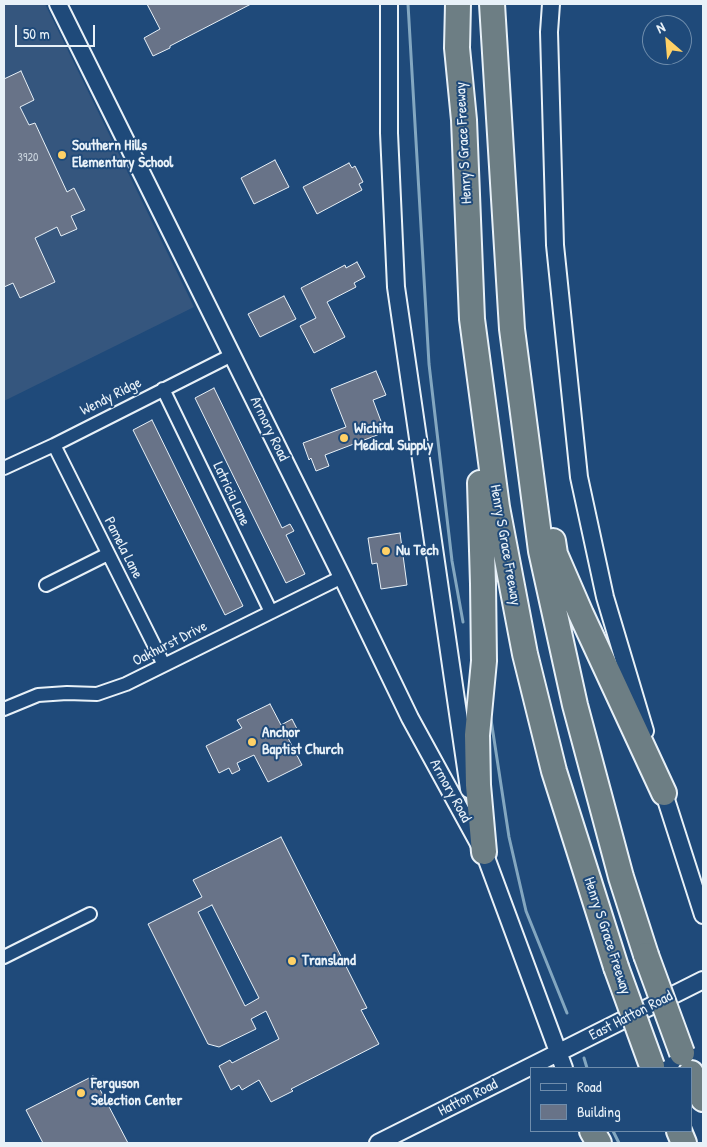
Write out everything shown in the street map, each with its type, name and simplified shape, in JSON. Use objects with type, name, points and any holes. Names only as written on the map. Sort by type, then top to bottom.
[{"type":"highway","name":"Henry S Grace Freeway","points":[[457,4],[457,48],[464,120],[472,319],[497,507],[525,654],[554,771],[616,967],[652,1067]]},
{"type":"highway","name":"Henry S Grace Freeway","points":[[492,7],[512,329],[541,552],[575,705],[621,877],[646,955],[687,1065]]},
{"type":"highway","points":[[472,319],[484,584],[484,661],[477,735],[478,785],[484,852]]},
{"type":"highway","points":[[512,329],[555,554],[664,793]]},
{"type":"highway","name":"Henry S Grace Freeway","points":[[692,1076],[703,1099]]},
{"type":"highway","points":[[592,1132],[599,1143]]},
{"type":"street","name":"Armory Road","points":[[58,4],[410,718],[484,852]]},
{"type":"street","points":[[389,4],[389,133],[396,287],[469,788],[484,852],[561,1061]]},
{"type":"street","points":[[550,4],[549,32],[556,245],[579,477],[605,597],[703,915]]},
{"type":"street","name":"Wendy Ridge","points":[[4,468],[54,445],[232,355]]},
{"type":"street","name":"Latricia Lane","points":[[163,389],[271,612]]},
{"type":"street","name":"Pamela Lane","points":[[54,445],[164,665]]},
{"type":"street","points":[[46,585],[108,554]]},
{"type":"street","name":"Oakhurst Drive","points":[[4,709],[38,695],[87,694],[110,691],[342,577]]},
{"type":"street","points":[[4,958],[90,914]]},
{"type":"street","name":"East Hatton Road","points":[[561,1061],[703,980]]},
{"type":"street","name":"Hatton Road","points":[[548,1067],[561,1061]]},
{"type":"street","name":"Hatton Road","points":[[378,1143],[530,1075]]},
{"type":"shaded area","name":"Southern Hills Elementary School","points":[[4,4],[45,4],[194,307],[4,401]]},
{"type":"building","points":[[147,4],[251,4],[153,56],[144,38],[160,29]]},
{"type":"building","points":[[21,71],[34,100],[20,107],[29,125],[35,123],[67,192],[74,188],[85,210],[71,216],[77,229],[61,236],[57,227],[35,238],[55,282],[20,298],[13,283],[4,287],[4,79]]},
{"type":"building","points":[[275,160],[289,187],[254,204],[241,178]]},
{"type":"building","points":[[349,163],[352,168],[355,166],[363,182],[359,184],[362,190],[317,214],[303,187]]},
{"type":"building","points":[[357,262],[365,277],[354,283],[356,287],[327,302],[345,337],[314,353],[300,326],[316,318],[301,288],[345,265],[346,268]]},
{"type":"building","points":[[284,296],[296,319],[260,337],[248,314]]},
{"type":"building","points":[[376,371],[386,395],[373,400],[385,432],[325,455],[329,466],[316,471],[311,458],[309,460],[303,443],[346,427],[331,389]]},
{"type":"building","points":[[214,388],[282,528],[290,524],[294,531],[286,535],[305,574],[286,583],[195,398]]},
{"type":"building","points":[[152,420],[243,606],[225,615],[133,430]]},
{"type":"building","name":"Nu Tech","points":[[400,533],[407,585],[381,589],[377,563],[372,564],[368,538]]},
{"type":"building","name":"Anchor Baptist Church","points":[[270,704],[281,725],[292,719],[299,733],[288,738],[302,765],[268,782],[254,755],[237,763],[240,770],[232,774],[229,768],[219,773],[206,746],[242,728],[237,720]]},
{"type":"building","name":"Transland","points":[[281,837],[367,1008],[361,1010],[379,1044],[291,1089],[293,1091],[271,1102],[259,1080],[242,1090],[239,1085],[231,1090],[219,1066],[230,1060],[232,1063],[279,1039],[266,1011],[251,1019],[256,1029],[219,1047],[208,1044],[148,924],[202,897],[193,880]],"holes":[[[212,905],[259,998],[245,1006],[198,912]]]},
{"type":"building","name":"Ferguson Selection Center","points":[[93,1076],[128,1143],[43,1143],[26,1110]]},
{"type":"waterway","points":[[408,4],[429,364],[452,561],[463,622]]},
{"type":"waterway","points":[[490,713],[509,837],[526,911],[567,1013]]},
{"type":"waterway","points":[[584,1058],[587,1067]]},
{"type":"waterway","points":[[614,1132],[619,1143]]},
{"type":"place","name":"Southern Hills Elementary School","points":[[62,155]]},
{"type":"place","name":"Wichita Medical Supply","points":[[344,438]]},
{"type":"place","name":"Nu Tech","points":[[386,551]]},
{"type":"place","name":"Anchor Baptist Church","points":[[252,742]]},
{"type":"place","name":"Transland","points":[[292,961]]},
{"type":"place","name":"Ferguson Selection Center","points":[[81,1093]]}]
